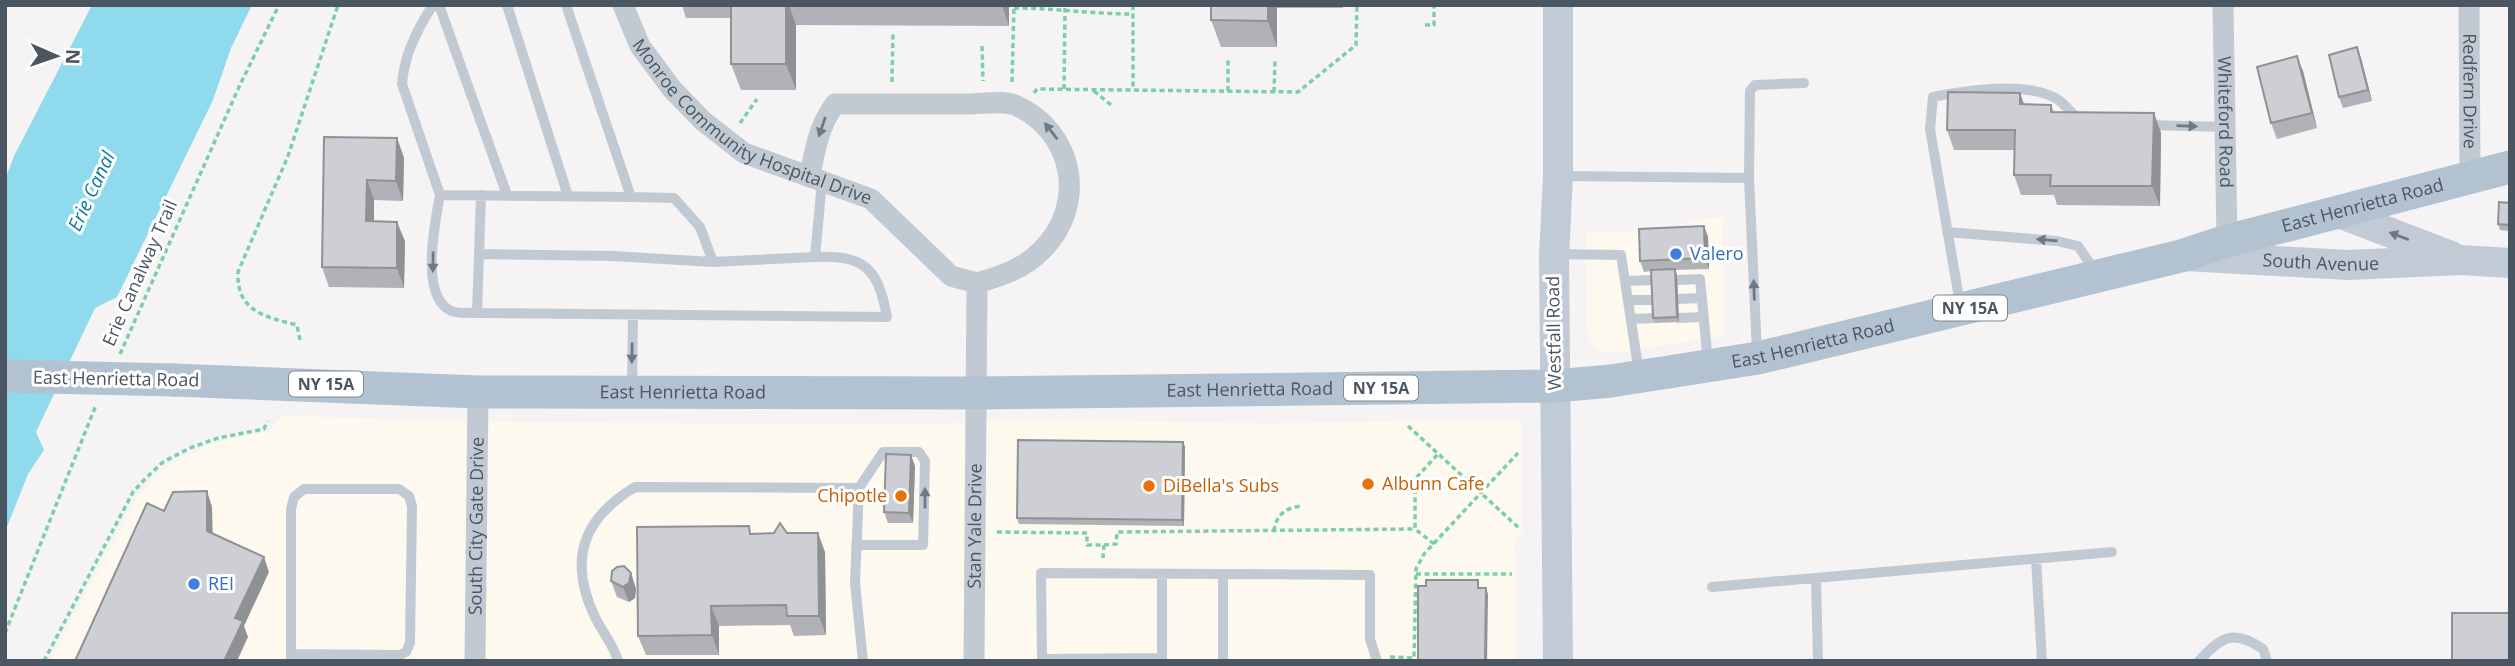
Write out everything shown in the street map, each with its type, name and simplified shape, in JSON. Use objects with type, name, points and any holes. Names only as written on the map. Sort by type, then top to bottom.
[{"type":"main road","name":"East Henrietta Road","points":[[5,376],[478,392],[976,393],[1555,386],[1758,358],[2181,256],[2227,241],[2510,167]]},
{"type":"street","name":"Monroe Community Hospital Drive","points":[[623,5],[640,46],[672,89],[703,121],[744,153],[871,199],[951,276],[977,283]]},
{"type":"street","name":"Westfall Road","points":[[1558,5],[1558,176],[1554,254],[1558,661]]},
{"type":"street","name":"Whiteford Road","points":[[2223,5],[2227,241]]},
{"type":"street","name":"Redfern Drive","points":[[2469,5],[2470,178]]},
{"type":"street","points":[[816,179],[822,128],[835,104],[1012,104],[1041,120],[1062,145],[1069,168],[1071,195],[1061,225],[1042,250],[1010,274],[977,283],[976,393]]},
{"type":"street","name":"South Avenue","points":[[2336,212],[2470,261]]},
{"type":"street","name":"South Avenue","points":[[2181,256],[2348,265],[2470,261],[2510,265]]},
{"type":"street","name":"South City Gate Drive","points":[[474,661],[478,392]]},
{"type":"street","name":"Stan Yale Drive","points":[[974,661],[976,393]]},
{"type":"lane","points":[[436,5],[415,36],[403,68],[402,84],[440,195],[434,225],[432,289],[442,304],[454,312],[477,313],[887,317],[881,287],[866,268],[846,256],[713,262],[613,256],[479,254]]},
{"type":"lane","points":[[436,5],[507,195]]},
{"type":"lane","points":[[507,5],[568,196]]},
{"type":"lane","points":[[566,5],[631,197]]},
{"type":"lane","points":[[1758,358],[1749,178],[1750,91],[1755,85],[1804,83]]},
{"type":"lane","points":[[1961,310],[1930,129],[1933,97],[1964,90],[2026,90],[2057,99],[2073,116],[2099,124]]},
{"type":"lane","points":[[2137,125],[2225,127]]},
{"type":"lane","points":[[1558,176],[1749,178]]},
{"type":"lane","points":[[815,257],[816,179]]},
{"type":"lane","points":[[440,195],[674,198],[701,227],[713,262]]},
{"type":"lane","points":[[477,313],[481,195]]},
{"type":"lane","points":[[1948,232],[2057,240],[2078,246],[2099,276]]},
{"type":"lane","points":[[1554,254],[1621,255],[1639,376]]},
{"type":"lane","points":[[1677,280],[1700,279],[1708,366]]},
{"type":"lane","points":[[1626,281],[1654,281]]},
{"type":"lane","points":[[1678,299],[1702,298]]},
{"type":"lane","points":[[1628,300],[1654,300]]},
{"type":"lane","points":[[632,392],[633,315]]},
{"type":"lane","points":[[1679,318],[1704,317]]},
{"type":"lane","points":[[1631,319],[1655,318]]},
{"type":"lane","points":[[856,545],[923,545],[925,461],[919,452],[883,452],[859,488],[856,545],[855,583],[863,661]]},
{"type":"lane","points":[[618,661],[588,601],[581,555],[585,536],[610,502],[635,487],[859,488]]},
{"type":"lane","points":[[304,489],[399,489],[409,496],[412,506],[410,643],[406,652],[399,655],[291,658],[291,509],[294,497],[304,489]]},
{"type":"lane","points":[[1712,587],[2112,552]]},
{"type":"lane","points":[[2036,559],[2042,661]]},
{"type":"lane","points":[[1162,574],[1162,658],[1042,659],[1041,573],[1223,574],[1370,575],[1370,639],[1377,661]]},
{"type":"lane","points":[[1223,574],[1223,661]]},
{"type":"lane","points":[[1816,578],[1818,661]]},
{"type":"lane","points":[[2199,661],[2215,644],[2232,637],[2246,638],[2263,649],[2267,661]]},
{"type":"path","name":"Erie Canalway Trail","points":[[117,359],[239,87],[279,5]]},
{"type":"path","points":[[300,340],[296,325],[254,312],[246,305],[239,292],[238,272],[288,156],[338,5]]},
{"type":"path","points":[[1133,5],[1133,90]]},
{"type":"path","points":[[1032,94],[1037,89],[1298,92],[1356,45],[1357,5]]},
{"type":"path","points":[[1425,25],[1434,25],[1434,5]]},
{"type":"path","points":[[1012,87],[1014,7],[1065,8],[1083,14],[1133,15]]},
{"type":"path","points":[[1064,89],[1065,8]]},
{"type":"path","points":[[892,33],[892,84]]},
{"type":"path","points":[[982,46],[983,83]]},
{"type":"path","points":[[1228,58],[1228,91]]},
{"type":"path","points":[[1275,60],[1275,92]]},
{"type":"path","points":[[1093,90],[1111,105]]},
{"type":"path","points":[[740,123],[757,99]]},
{"type":"path","points":[[5,633],[100,398]]},
{"type":"path","points":[[44,661],[133,492],[163,463],[190,448],[218,438],[264,429],[267,421]]},
{"type":"path","points":[[1408,426],[1519,528]]},
{"type":"path","points":[[1390,657],[1415,657],[1416,574],[1424,554],[1518,453]]},
{"type":"path","points":[[1415,529],[1415,479],[1438,454]]},
{"type":"path","points":[[1274,531],[1275,521],[1282,512],[1301,506]]},
{"type":"path","points":[[995,532],[1087,533],[1087,545],[1104,545],[1116,544],[1116,532],[1415,529],[1434,544]]},
{"type":"path","points":[[1103,574],[1104,545]]},
{"type":"path","points":[[1416,574],[1512,574]]},
{"type":"shaded area","points":[[1723,217],[1724,336],[1611,353],[1596,350],[1587,333],[1586,233],[1689,231],[1688,220]]},
{"type":"shaded area","points":[[282,416],[520,422],[932,424],[1015,420],[1268,423],[1516,420],[1522,425],[1522,531],[1515,541],[1517,661],[50,661],[137,497],[157,475],[182,457],[214,443],[269,431]]},
{"type":"water","name":"Erie Canal","points":[[92,5],[252,5],[231,48],[213,100],[117,297],[95,308],[36,432],[44,450],[28,474],[5,532],[5,180],[14,156]]},
{"type":"building","points":[[731,5],[786,5],[786,64],[731,64]]},
{"type":"building","points":[[1211,5],[1268,5],[1268,21],[1211,20]]},
{"type":"building","points":[[2357,47],[2368,90],[2339,97],[2329,55]]},
{"type":"building","points":[[2297,56],[2312,113],[2271,123],[2257,67]]},
{"type":"building","points":[[1948,92],[2020,93],[2020,104],[2051,105],[2051,112],[2154,113],[2152,186],[2050,186],[2051,175],[2014,175],[2015,130],[1947,130]]},
{"type":"building","points":[[324,137],[397,138],[396,181],[367,180],[366,221],[397,222],[397,268],[322,267]]},
{"type":"building","points":[[2499,202],[2510,203],[2510,225],[2498,224]]},
{"type":"building","name":"Valero","points":[[1704,226],[1705,258],[1640,261],[1639,229]]},
{"type":"building","points":[[1675,269],[1677,317],[1653,318],[1651,270]]},
{"type":"building","points":[[1018,440],[1183,442],[1182,520],[1017,518]]},
{"type":"building","name":"Chipotle","points":[[886,454],[911,455],[909,513],[884,512]]},
{"type":"building","name":"REI","points":[[207,491],[207,531],[264,557],[235,618],[243,621],[224,661],[75,661],[147,503],[164,511],[173,492]]},
{"type":"building","points":[[780,523],[787,533],[818,533],[819,616],[787,616],[786,605],[711,606],[712,635],[638,636],[637,527],[749,526],[750,534],[774,533]]},
{"type":"building","points":[[624,566],[631,573],[629,583],[623,587],[611,581],[612,571]]},
{"type":"building","points":[[1426,580],[1478,580],[1478,588],[1486,588],[1485,661],[1418,661],[1418,586],[1426,586]]},
{"type":"building","points":[[2452,613],[2510,613],[2510,661],[2452,661]]},
{"type":"place","name":"Valero","points":[[1676,254]]},
{"type":"place","name":"Albunn Cafe","points":[[1368,484]]},
{"type":"place","name":"DiBella's Subs","points":[[1149,486]]},
{"type":"place","name":"Chipotle","points":[[901,496]]},
{"type":"place","name":"REI","points":[[194,584]]}]
